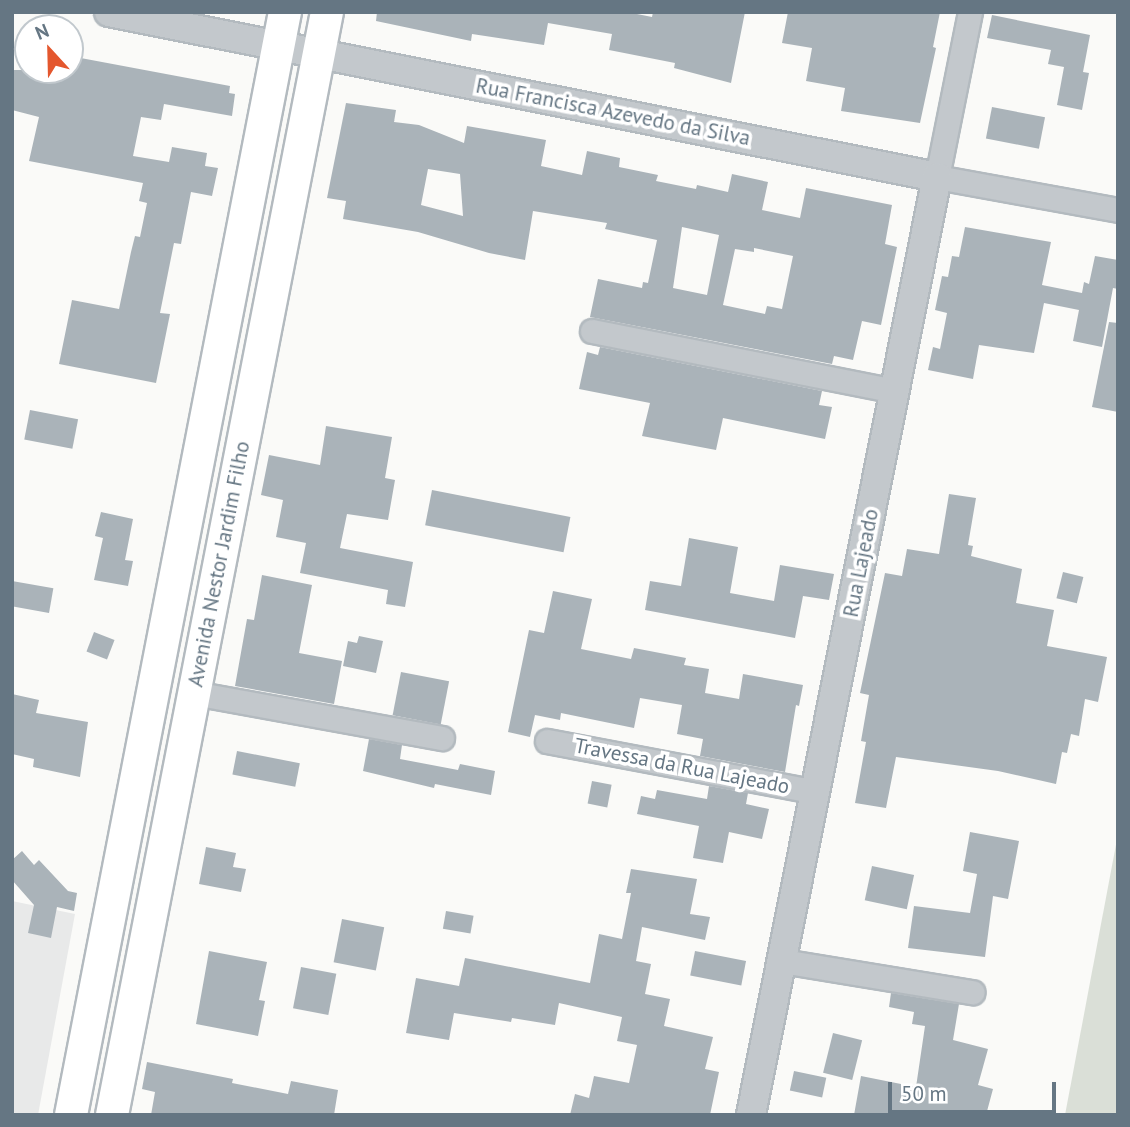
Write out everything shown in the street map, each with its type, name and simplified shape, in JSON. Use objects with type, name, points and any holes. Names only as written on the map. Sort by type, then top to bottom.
[{"type":"main road","name":"Avenida Nestor Jardim Filho","points":[[71,1115],[285,12]]},
{"type":"main road","name":"Avenida Nestor Jardim Filho","points":[[112,1115],[327,12]]},
{"type":"main road","points":[[173,593],[212,601]]},
{"type":"main road","points":[[131,803],[171,811]]},
{"type":"street","name":"Rua Francisca Azevedo da Silva","points":[[109,12],[937,177],[1118,210]]},
{"type":"street","name":"Rua Lajeado","points":[[751,1115],[970,12]]},
{"type":"street","points":[[592,331],[895,391]]},
{"type":"street","points":[[194,693],[442,738]]},
{"type":"street","name":"Travessa da Rua Lajeado","points":[[547,741],[816,792]]},
{"type":"street","points":[[782,961],[972,992]]},
{"type":"shaded area","points":[[1118,834],[1118,1115],[1065,1115]]},
{"type":"shaded area","points":[[12,901],[75,914],[38,1115],[12,1115]]},
{"type":"building","points":[[377,12],[627,12],[652,17],[653,12],[745,12],[731,83],[674,68],[675,63],[609,50],[612,34],[548,23],[544,45],[472,34],[471,41],[376,21]]},
{"type":"building","points":[[788,12],[940,12],[933,47],[936,48],[920,123],[841,111],[845,88],[806,81],[812,48],[782,43]]},
{"type":"building","points":[[992,15],[1090,35],[1083,72],[1089,73],[1082,110],[1057,105],[1064,67],[1048,64],[1051,50],[987,38]]},
{"type":"building","points":[[84,59],[230,86],[229,93],[235,94],[232,116],[164,104],[161,120],[141,117],[133,156],[169,162],[172,147],[207,153],[205,166],[218,168],[212,196],[191,192],[181,244],[174,243],[160,313],[170,314],[156,383],[59,364],[72,300],[119,309],[135,236],[140,237],[147,203],[139,201],[143,183],[29,161],[39,117],[12,110],[12,70],[14,84],[84,84]]},
{"type":"building","points":[[346,103],[396,110],[394,122],[419,125],[464,143],[467,126],[546,140],[541,166],[582,175],[587,151],[620,158],[619,167],[658,175],[656,181],[696,189],[697,185],[728,192],[732,174],[768,182],[762,210],[800,218],[806,188],[892,205],[885,244],[897,247],[881,325],[862,321],[853,360],[834,356],[832,364],[590,317],[598,279],[642,288],[643,282],[648,283],[657,240],[605,229],[607,223],[533,211],[525,260],[489,253],[418,232],[343,219],[346,201],[327,198]],"holes":[[[428,169],[460,174],[463,216],[421,205]],[[682,227],[719,235],[707,295],[673,288]],[[754,248],[793,256],[782,309],[767,306],[765,314],[723,305],[735,249],[754,252]]]},
{"type":"building","points":[[992,107],[1045,117],[1039,149],[986,138]]},
{"type":"building","points":[[965,227],[1051,242],[1042,285],[1082,293],[1084,282],[1089,284],[1095,256],[1118,260],[1118,289],[1113,288],[1102,347],[1073,341],[1079,310],[1044,303],[1034,353],[979,345],[973,379],[928,370],[933,347],[940,349],[947,313],[935,310],[942,276],[948,277],[952,256],[959,257]]},
{"type":"building","points":[[1109,322],[1118,323],[1118,412],[1092,407]]},
{"type":"building","points":[[600,347],[822,391],[819,405],[832,407],[825,439],[723,418],[716,450],[642,436],[650,403],[579,389],[587,352],[598,355]]},
{"type":"building","points":[[30,410],[78,419],[72,449],[24,439]]},
{"type":"building","points":[[326,426],[392,437],[385,478],[395,480],[388,520],[347,514],[340,548],[413,562],[405,607],[386,604],[388,590],[300,573],[306,543],[276,537],[283,500],[261,495],[269,455],[320,465]]},
{"type":"building","points":[[432,490],[570,517],[564,552],[425,525]]},
{"type":"building","points":[[949,494],[976,498],[968,545],[973,546],[971,556],[1022,569],[1016,603],[1054,610],[1047,646],[1107,657],[1098,702],[1085,699],[1079,736],[1071,734],[1067,753],[1062,752],[1056,784],[998,771],[896,757],[886,808],[855,803],[866,742],[861,741],[869,695],[860,693],[885,573],[902,576],[907,549],[939,554]]},
{"type":"building","points":[[101,512],[133,519],[125,560],[133,561],[128,586],[94,580],[103,538],[95,536]]},
{"type":"building","points":[[689,538],[738,547],[730,593],[774,601],[780,565],[834,574],[829,600],[803,596],[795,638],[645,610],[650,581],[681,586]]},
{"type":"building","points":[[1063,572],[1083,577],[1077,603],[1056,598]]},
{"type":"building","points":[[262,575],[312,585],[299,653],[342,661],[334,704],[235,686],[247,619],[254,620]]},
{"type":"building","points":[[12,581],[53,588],[49,613],[12,606]]},
{"type":"building","points":[[553,591],[592,599],[581,649],[631,659],[634,648],[686,658],[684,665],[709,669],[705,693],[739,699],[743,674],[803,685],[799,706],[796,705],[785,772],[700,756],[703,739],[677,734],[682,705],[640,698],[634,728],[561,713],[560,720],[535,715],[530,737],[508,732],[529,630],[544,633]]},
{"type":"building","points":[[94,632],[115,640],[107,659],[86,652]]},
{"type":"building","points":[[359,636],[383,641],[376,673],[343,666],[348,641],[357,643]]},
{"type":"building","points":[[401,672],[449,681],[441,725],[393,715]]},
{"type":"building","points":[[12,694],[39,700],[36,713],[88,722],[80,777],[33,767],[34,759],[12,754]]},
{"type":"building","points":[[369,739],[402,745],[400,759],[458,770],[460,764],[495,771],[491,795],[435,784],[434,788],[363,771]]},
{"type":"building","points":[[237,751],[300,763],[295,787],[232,775]]},
{"type":"building","points":[[592,781],[612,785],[607,807],[588,804]]},
{"type":"building","points":[[709,786],[748,793],[746,804],[769,809],[762,839],[729,832],[723,863],[693,858],[699,826],[637,814],[641,796],[655,799],[657,790],[707,799]]},
{"type":"building","points":[[970,832],[1019,841],[1008,899],[993,896],[985,957],[908,948],[914,906],[970,913],[977,874],[963,871]]},
{"type":"building","points":[[206,847],[236,853],[233,867],[246,869],[241,892],[199,884]]},
{"type":"building","points":[[22,851],[34,865],[39,860],[68,891],[77,893],[74,911],[57,907],[51,938],[28,933],[34,905],[12,880],[12,860]]},
{"type":"building","points":[[872,866],[914,875],[907,909],[865,900]]},
{"type":"building","points":[[631,869],[697,879],[690,914],[710,917],[705,940],[642,927],[636,961],[651,964],[645,994],[670,999],[664,1026],[713,1037],[705,1069],[719,1072],[710,1115],[570,1115],[575,1094],[589,1098],[594,1076],[629,1083],[637,1045],[617,1041],[622,1017],[559,1003],[555,1025],[512,1018],[511,1022],[454,1013],[449,1040],[406,1033],[416,978],[459,986],[465,958],[590,983],[599,934],[622,939],[631,893],[626,893]]},
{"type":"building","points":[[446,911],[474,916],[470,934],[443,929]]},
{"type":"building","points":[[342,919],[384,927],[376,970],[334,962]]},
{"type":"building","points":[[209,951],[267,962],[259,1000],[265,1001],[258,1036],[196,1024]]},
{"type":"building","points":[[695,951],[746,961],[741,985],[690,976]]},
{"type":"building","points":[[301,967],[336,974],[328,1015],[293,1008]]},
{"type":"building","points":[[891,993],[959,1004],[953,1040],[988,1049],[978,1085],[993,1089],[986,1115],[854,1115],[861,1076],[916,1087],[925,1026],[912,1024],[914,1012],[889,1007]]},
{"type":"building","points":[[833,1033],[862,1040],[852,1080],[823,1073]]},
{"type":"building","points":[[147,1062],[233,1079],[232,1083],[288,1094],[291,1081],[338,1090],[334,1115],[151,1115],[155,1092],[142,1089]]},
{"type":"building","points":[[794,1071],[826,1078],[822,1097],[790,1091]]}]
